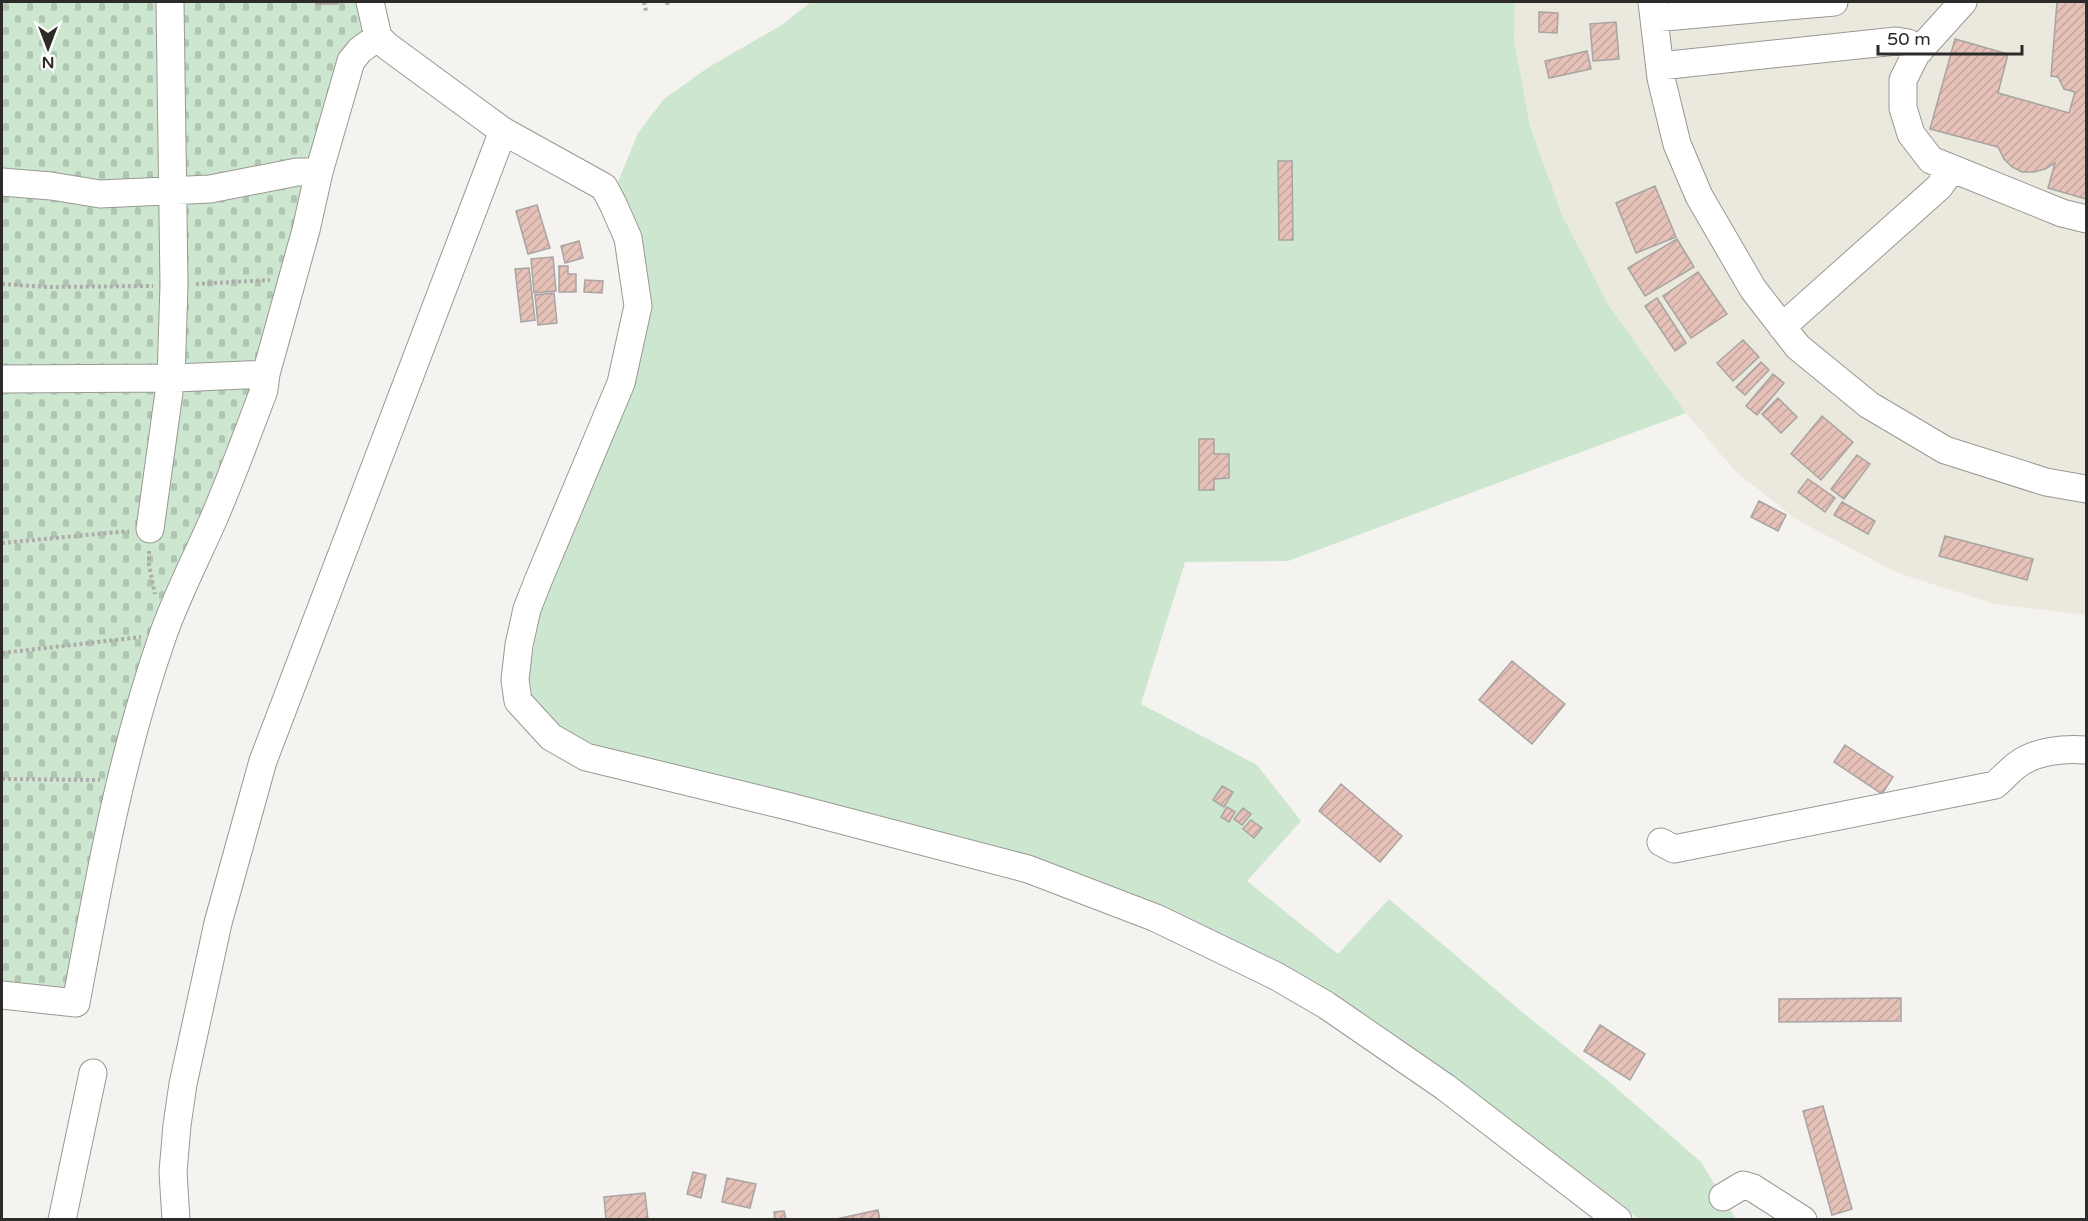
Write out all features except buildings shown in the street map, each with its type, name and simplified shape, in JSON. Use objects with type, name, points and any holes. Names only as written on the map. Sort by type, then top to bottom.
[{"type":"street","points":[[150,529],[171,378],[174,285],[170,2]]},
{"type":"street","points":[[370,2],[378,37],[387,46],[503,131],[604,187],[628,238],[638,306],[621,383],[527,609],[519,645],[515,680],[518,701],[551,737],[586,756],[1028,869],[1156,918],[1276,976],[1326,1005],[1445,1087],[1618,1220]]},
{"type":"street","points":[[1834,2],[1653,10],[1660,66],[1677,144],[1699,196],[1753,289],[1797,347],[1869,405],[1945,450],[2046,482],[2086,489]]},
{"type":"street","points":[[1963,2],[1920,50],[1903,80],[1903,108],[1911,134],[1931,160],[2062,213],[2086,219]]},
{"type":"street","points":[[2,995],[76,1003],[120,781],[163,635],[182,587],[215,516],[264,390],[266,374],[306,230],[319,172],[351,61],[360,50],[378,37]]},
{"type":"street","points":[[1660,66],[1896,41],[1908,43],[1920,50]]},
{"type":"street","points":[[176,1220],[173,1172],[183,1084],[218,922],[263,761],[503,131]]},
{"type":"street","points":[[1782,327],[1939,187],[1952,169]]},
{"type":"street","points":[[2,182],[51,186],[100,194],[210,189],[297,171],[319,172]]},
{"type":"street","points":[[2,379],[171,378],[266,374]]},
{"type":"street","points":[[1661,842],[1674,849],[1963,792],[1995,785],[2029,758],[2068,748],[2086,750]]},
{"type":"street","points":[[62,1220],[93,1073]]},
{"type":"street","points":[[1723,1197],[1743,1185],[1753,1188],[1803,1220]]},
{"type":"path","points":[[644,2],[645,11]]},
{"type":"path","points":[[2,284],[47,287],[292,281]]},
{"type":"path","points":[[2,543],[150,529],[149,566],[156,600]]},
{"type":"path","points":[[2,653],[163,635]]},
{"type":"path","points":[[2,779],[120,781]]},
{"type":"shaded area","points":[[1515,2],[2086,2],[2086,615],[1994,604],[1898,573],[1797,520],[1736,472],[1686,413],[1609,306],[1562,215],[1530,126],[1514,39]]},
{"type":"green space","points":[[2,2],[370,2],[360,50],[306,230],[182,587],[76,1003],[2,995]]},
{"type":"green space","points":[[811,2],[1515,2],[1514,39],[1530,126],[1562,215],[1609,306],[1686,413],[1288,561],[1185,562],[1141,704],[1257,765],[1301,821],[1247,881],[1338,954],[1389,899],[1527,1016],[1606,1079],[1701,1162],[1736,1219],[1639,1219],[1453,1077],[1333,993],[794,794],[591,744],[559,726],[530,695],[528,680],[540,612],[643,338],[652,307],[640,235],[618,182],[638,133],[664,99],[709,67],[782,25]]}]
